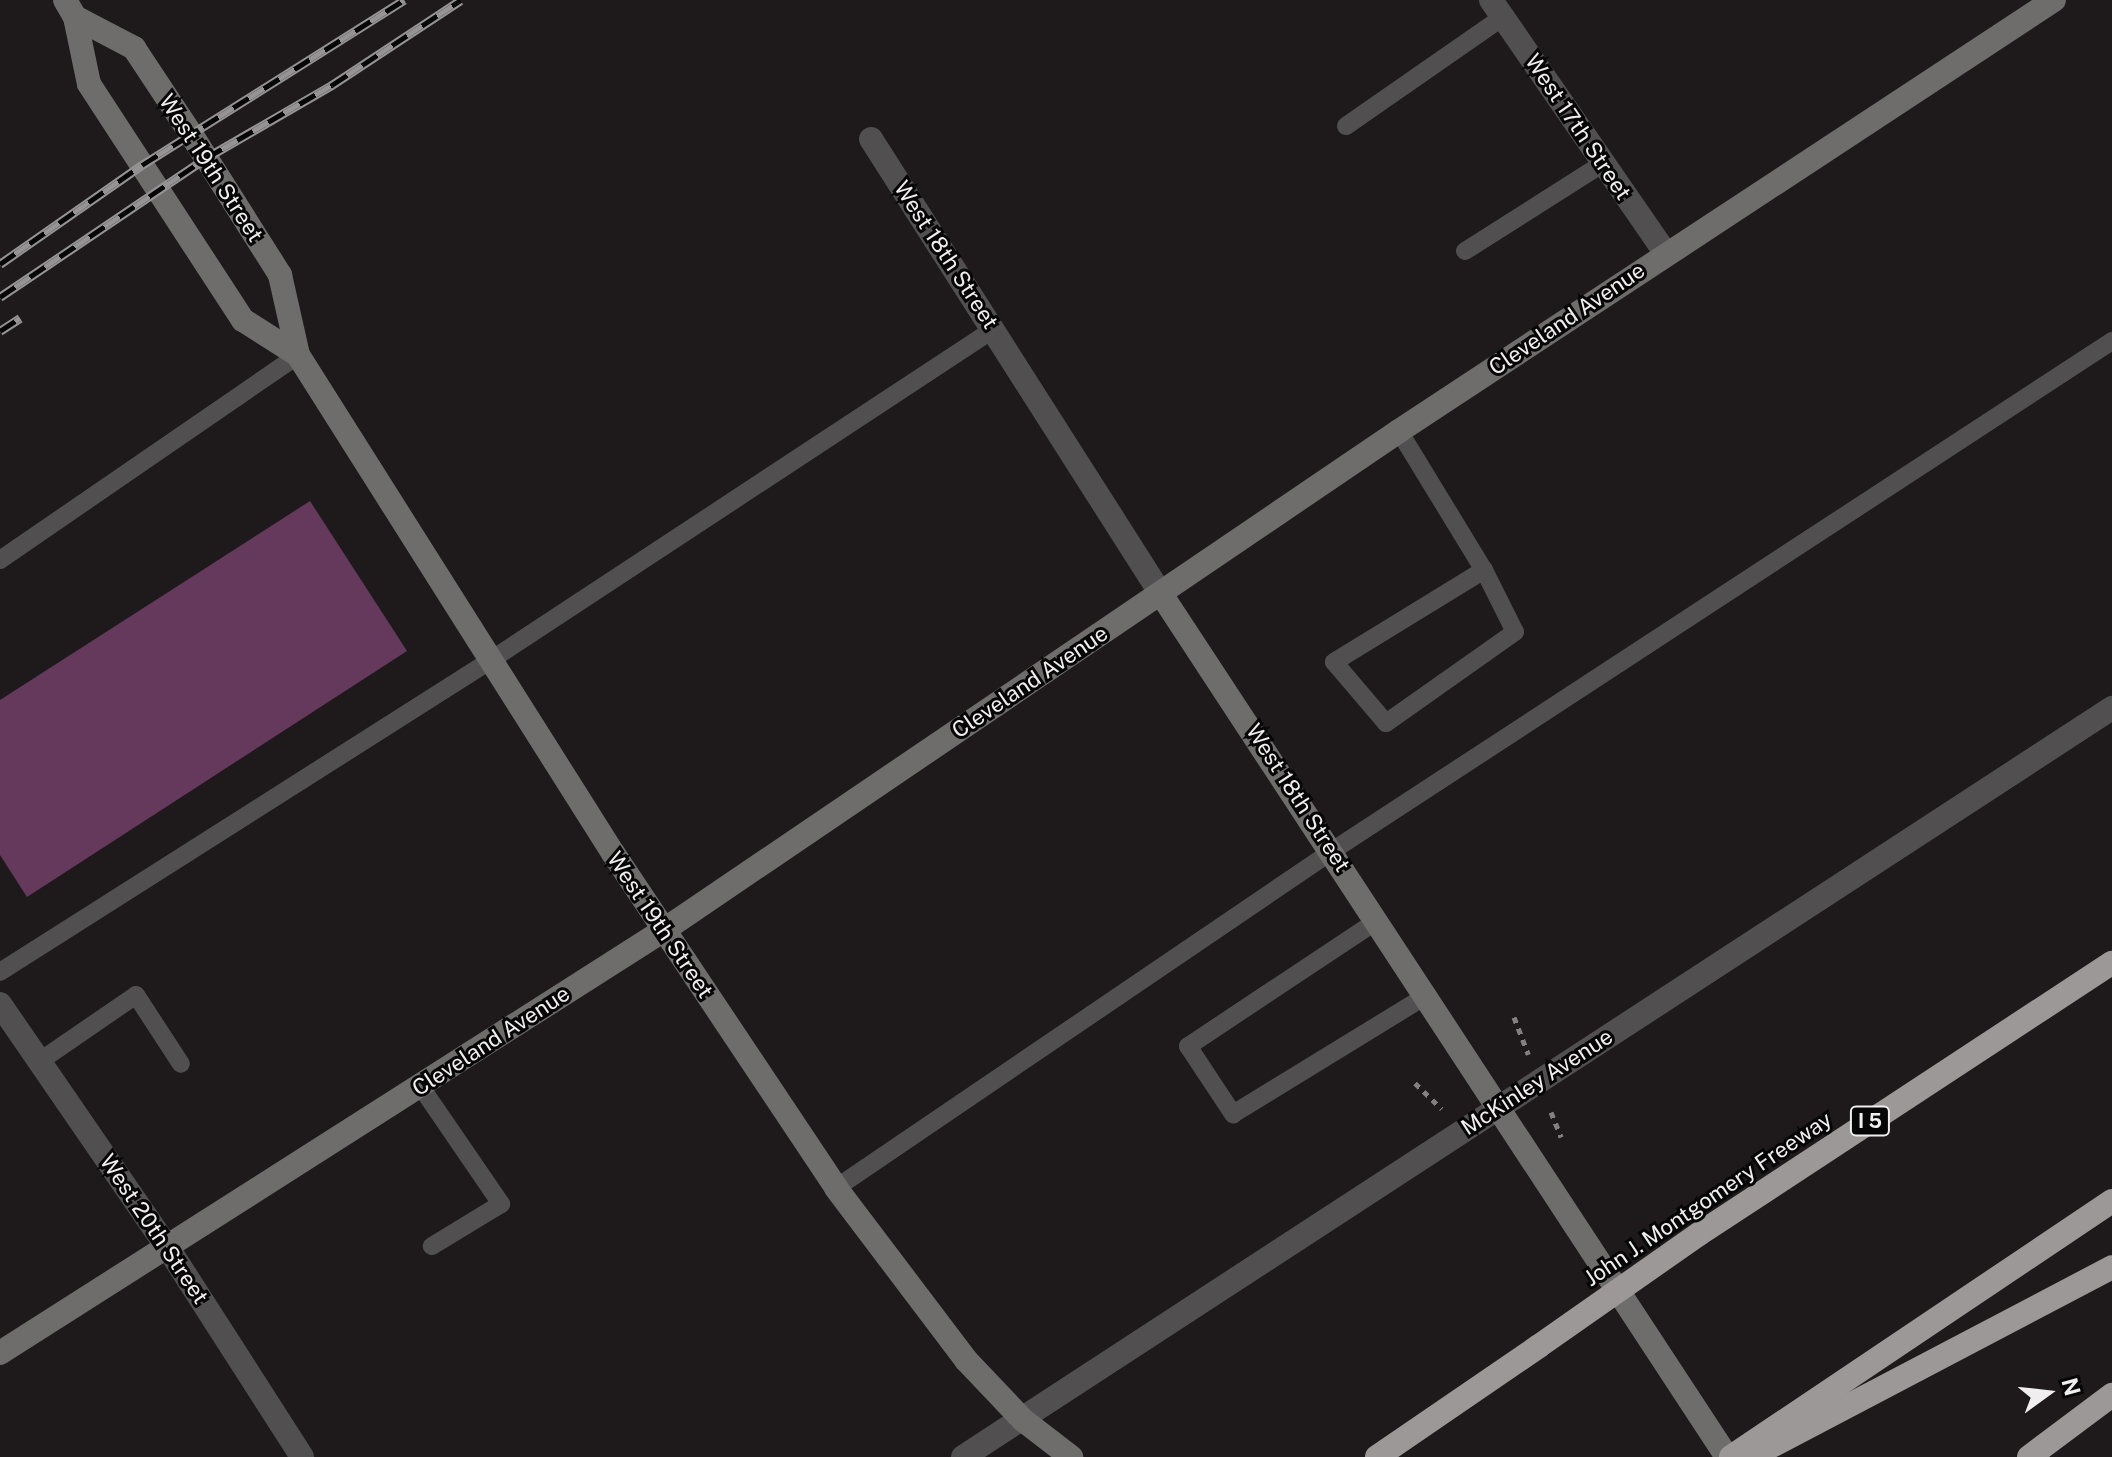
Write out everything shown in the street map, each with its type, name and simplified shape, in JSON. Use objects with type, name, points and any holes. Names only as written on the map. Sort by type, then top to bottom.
[{"type":"highway","points":[[2041,1007],[2112,954]]},
{"type":"highway","name":"John J. Montgomery Freeway","points":[[1377,1457],[1699,1234],[2112,963]]},
{"type":"highway","points":[[1749,1457],[1811,1417],[2112,1201]]},
{"type":"highway","points":[[1729,1457],[2112,1267]]},
{"type":"highway","points":[[2029,1457],[2112,1395]]},
{"type":"main road","name":"Cleveland Avenue","points":[[0,1353],[664,930],[1399,431],[2054,0]]},
{"type":"main road","name":"West 19th Street","points":[[70,8],[89,84],[243,320],[298,355]]},
{"type":"main road","name":"West 19th Street","points":[[70,8],[134,48],[280,275],[298,355],[664,930],[836,1188],[966,1360],[1023,1420],[1071,1457]]},
{"type":"main road","name":"West 18th Street","points":[[1161,594],[1729,1457]]},
{"type":"street","name":"West 17th Street","points":[[1497,9],[1666,254]]},
{"type":"street","name":"West 18th Street","points":[[871,139],[1161,594]]},
{"type":"street","name":"McKinley Avenue","points":[[963,1457],[2112,708]]},
{"type":"street","name":"West 20th Street","points":[[0,1004],[168,1248],[302,1457]]},
{"type":"lane","points":[[1346,126],[1497,9]]},
{"type":"lane","points":[[1465,251],[1602,164]]},
{"type":"lane","points":[[0,972],[491,660],[994,329]]},
{"type":"lane","points":[[836,1188],[1332,851],[2112,341]]},
{"type":"lane","points":[[0,560],[298,355]]},
{"type":"lane","points":[[1399,431],[1484,570],[1515,632],[1386,723],[1334,662],[1484,570]]},
{"type":"lane","points":[[1378,920],[1188,1046],[1225,1103],[1233,1114],[1427,995]]},
{"type":"lane","points":[[40,1061],[136,995],[181,1064]]},
{"type":"lane","points":[[421,1087],[501,1204],[432,1246]]},
{"type":"building","points":[[310,501],[407,651],[27,897],[0,855],[0,700]]},
{"type":"railway","points":[[0,264],[142,165],[404,0]]},
{"type":"railway","points":[[0,297],[206,158],[332,85],[461,0]]},
{"type":"railway","points":[[0,331],[20,318]]}]
